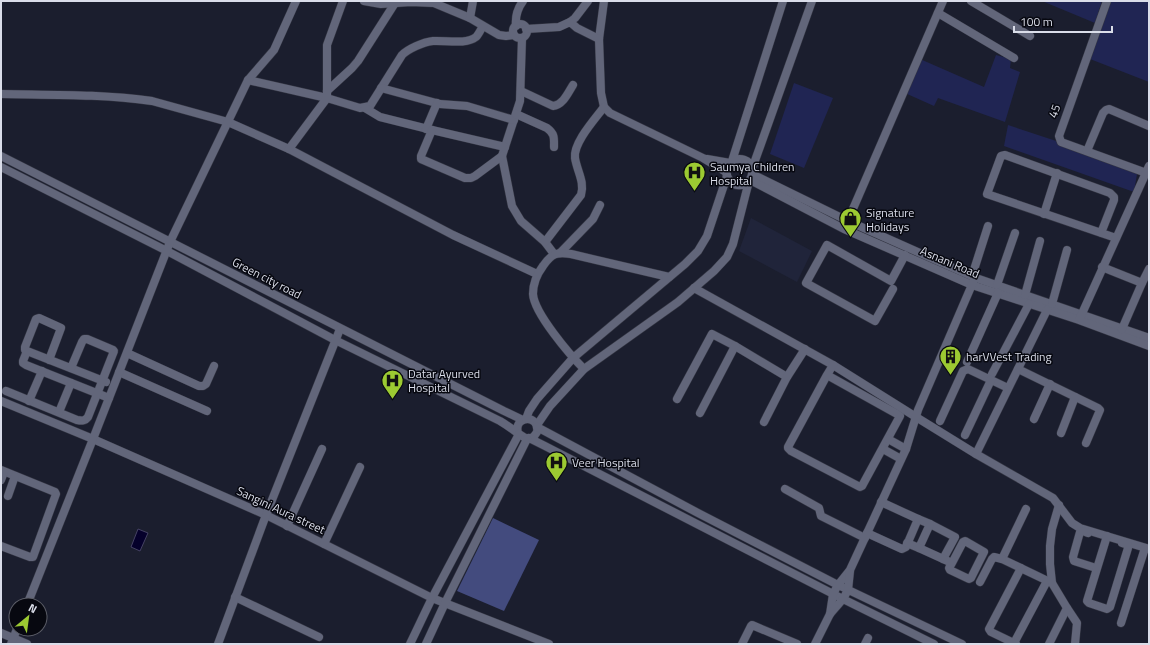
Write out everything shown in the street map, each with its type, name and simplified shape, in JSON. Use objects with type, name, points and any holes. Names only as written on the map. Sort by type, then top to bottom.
[{"type":"street","points":[[30,597],[170,242],[248,80],[274,50],[296,1]]},
{"type":"street","points":[[327,94],[327,45],[342,1]]},
{"type":"street","points":[[364,1],[381,4],[435,2],[470,18],[499,35],[506,36],[517,33],[522,25],[526,29],[559,27],[575,18],[588,1]]},
{"type":"street","points":[[470,18],[473,1]]},
{"type":"street","points":[[523,1],[517,10],[515,18],[520,101],[502,156],[512,206],[521,221],[557,253],[579,256],[669,277]]},
{"type":"street","points":[[604,1],[598,39],[601,93],[604,107],[610,113],[703,158],[726,174],[729,180],[736,185],[741,185],[751,176],[751,165],[744,160],[740,159],[731,162],[703,158]]},
{"type":"street","points":[[783,1],[731,162],[727,168],[707,236],[703,244],[686,264],[573,358],[537,399],[517,427],[519,434],[523,438],[553,449],[833,594],[934,644]]},
{"type":"street","points":[[426,644],[445,603],[528,439],[537,432],[537,426],[550,406],[584,370],[678,302],[714,271],[727,257],[733,244],[751,176],[812,1]]},
{"type":"street","points":[[846,225],[943,1]]},
{"type":"street","points":[[971,1],[1030,36]]},
{"type":"street","name":"45","points":[[1107,1],[1059,136],[1061,142],[1148,171]]},
{"type":"street","points":[[289,149],[327,94],[358,61],[395,3]]},
{"type":"street","points":[[938,13],[1014,58]]},
{"type":"street","points":[[570,22],[577,28],[598,39]]},
{"type":"street","points":[[365,108],[370,106],[405,52],[411,48],[430,42],[466,41],[476,36],[483,26]]},
{"type":"street","points":[[248,80],[327,94],[360,108],[365,108],[380,116],[429,130],[505,147]]},
{"type":"street","points":[[520,91],[553,106],[557,106],[561,103],[573,85]]},
{"type":"street","points":[[381,88],[437,103],[467,106],[515,117],[547,128],[554,136],[554,147]]},
{"type":"street","points":[[1,94],[111,96],[140,99],[228,122],[289,149],[453,235],[537,274]]},
{"type":"street","points":[[437,103],[421,159],[465,178],[471,178],[502,156]]},
{"type":"street","points":[[545,242],[581,195],[582,184],[575,157],[577,148],[584,133],[604,107]]},
{"type":"street","points":[[1087,151],[1103,113],[1106,110],[1149,126]]},
{"type":"street","name":"Green city road","points":[[1,156],[340,329],[504,411],[524,419]]},
{"type":"street","points":[[1101,233],[1114,200],[1114,196],[1110,193],[1057,174],[1005,156],[1001,156],[987,194],[1044,214],[1101,233],[1116,238]]},
{"type":"street","name":"Green city road","points":[[1,166],[167,251],[335,340],[500,421],[519,434]]},
{"type":"street","points":[[1080,317],[1148,171]]},
{"type":"street","points":[[1044,214],[1057,174]]},
{"type":"street","name":"Asnani Road","points":[[751,176],[905,256],[997,289],[1028,304],[1049,307]]},
{"type":"street","points":[[584,370],[573,358],[540,314],[533,296],[533,286],[537,274],[544,263],[557,253],[593,219],[600,205]]},
{"type":"street","name":"Asnani Road","points":[[846,225],[973,280]]},
{"type":"street","points":[[830,614],[833,594],[838,584],[850,570],[906,449],[918,410],[973,280],[988,226]]},
{"type":"street","points":[[967,362],[997,289],[1015,233]]},
{"type":"street","points":[[1025,295],[1040,241]]},
{"type":"street","points":[[893,289],[875,321],[806,283],[827,245],[891,281],[905,256]]},
{"type":"street","points":[[976,454],[1049,307],[1067,250]]},
{"type":"street","points":[[1102,267],[1142,283]]},
{"type":"street","points":[[1122,329],[1149,269]]},
{"type":"street","points":[[694,288],[833,365],[976,454],[1053,498],[1072,523],[1080,528],[1147,549],[1121,623]]},
{"type":"street","name":"Asnani Road","points":[[997,289],[1025,295],[1049,307],[1149,338]]},
{"type":"street","points":[[965,435],[991,377],[1028,304]]},
{"type":"street","name":"Asnani Road","points":[[1080,317],[1149,346]]},
{"type":"street","points":[[49,360],[61,328],[40,318],[36,319],[25,347],[25,350],[27,351],[23,362],[26,365],[42,372],[109,398]]},
{"type":"street","points":[[218,644],[266,515],[340,329]]},
{"type":"street","points":[[677,399],[712,334],[787,377]]},
{"type":"street","points":[[6,391],[80,420],[86,419],[103,381],[114,351],[87,339],[83,340],[71,368]]},
{"type":"street","points":[[700,413],[735,346]]},
{"type":"street","points":[[764,422],[787,377],[805,349]]},
{"type":"street","points":[[27,351],[114,385]]},
{"type":"street","points":[[127,353],[199,386],[206,384],[214,366]]},
{"type":"street","points":[[827,375],[899,415],[900,418],[860,488],[789,450],[788,446],[827,375],[833,365]]},
{"type":"street","points":[[940,421],[963,371],[968,369],[991,377],[1008,388]]},
{"type":"street","points":[[1018,369],[1100,410],[1086,443]]},
{"type":"street","points":[[29,401],[42,372]]},
{"type":"street","points":[[119,372],[207,411]]},
{"type":"street","points":[[59,412],[71,383]]},
{"type":"street","points":[[1034,419],[1050,384]]},
{"type":"street","points":[[1061,433],[1075,397]]},
{"type":"street","name":"Sangini Aura street","points":[[1,402],[93,439],[266,515],[432,598],[549,644]]},
{"type":"street","points":[[524,419],[532,420],[537,426],[698,513],[848,590],[962,644]]},
{"type":"street","points":[[410,644],[432,598],[519,434]]},
{"type":"street","points":[[888,439],[906,449]]},
{"type":"street","points":[[287,526],[322,449]]},
{"type":"street","points":[[883,449],[901,459]]},
{"type":"street","points":[[324,544],[360,467]]},
{"type":"street","points":[[1,480],[3,471],[56,493],[33,557],[30,558],[1,546]]},
{"type":"street","points":[[8,496],[16,476]]},
{"type":"street","points":[[785,490],[819,508],[821,516],[866,536],[902,549],[906,547],[918,519]]},
{"type":"street","points":[[881,502],[955,537],[943,559]]},
{"type":"street","points":[[1021,568],[989,629],[991,632],[1015,644],[1050,582],[1050,546],[1052,529],[1059,505]]},
{"type":"street","points":[[1002,558],[1026,509]]},
{"type":"street","points":[[50,513],[62,518]]},
{"type":"street","points":[[919,548],[930,524]]},
{"type":"street","points":[[1096,568],[1074,561],[1073,557],[1080,532],[1084,531],[1107,537],[1128,545],[1110,607],[1107,609],[1086,601],[1107,537]]},
{"type":"street","points":[[965,541],[984,552],[969,579],[950,570],[949,568],[952,563],[965,541]]},
{"type":"street","points":[[908,542],[952,563]]},
{"type":"street","points":[[980,582],[994,557],[1002,558],[1050,582],[1077,623],[1076,644]]},
{"type":"street","points":[[815,644],[830,614],[843,599],[848,590],[850,570]]},
{"type":"street","points":[[235,597],[319,637]]},
{"type":"street","points":[[1049,644],[1067,608]]},
{"type":"street","points":[[742,644],[752,625],[788,642],[797,644]]},
{"type":"street","points":[[1,634],[12,641],[26,644]]},
{"type":"shaded area","points":[[1042,1],[1102,1],[1095,23]]},
{"type":"shaded area","points":[[1108,1],[1149,1],[1149,82],[1090,59]]},
{"type":"shaded area","points":[[996,55],[1011,59],[1010,68],[1020,72],[1005,122],[938,98],[934,106],[905,93],[920,59],[984,87]]},
{"type":"shaded area","points":[[794,83],[833,98],[804,168],[770,154]]},
{"type":"shaded area","points":[[1008,125],[1138,168],[1134,192],[1004,146]]},
{"type":"shaded area","points":[[751,218],[812,251],[797,282],[739,251]]},
{"type":"shaded area","points":[[493,518],[539,540],[504,611],[457,591]]},
{"type":"shaded area","points":[[138,529],[148,533],[140,551],[131,547]]},
{"type":"place","name":"Saumya Children Hospital","points":[[695,192]]},
{"type":"place","name":"Signature Holidays","points":[[850,238]]},
{"type":"place","name":"harVVest Trading","points":[[950,376]]},
{"type":"place","name":"Datar Ayurved Hospital","points":[[392,400]]},
{"type":"place","name":"Veer Hospital","points":[[557,482]]}]
